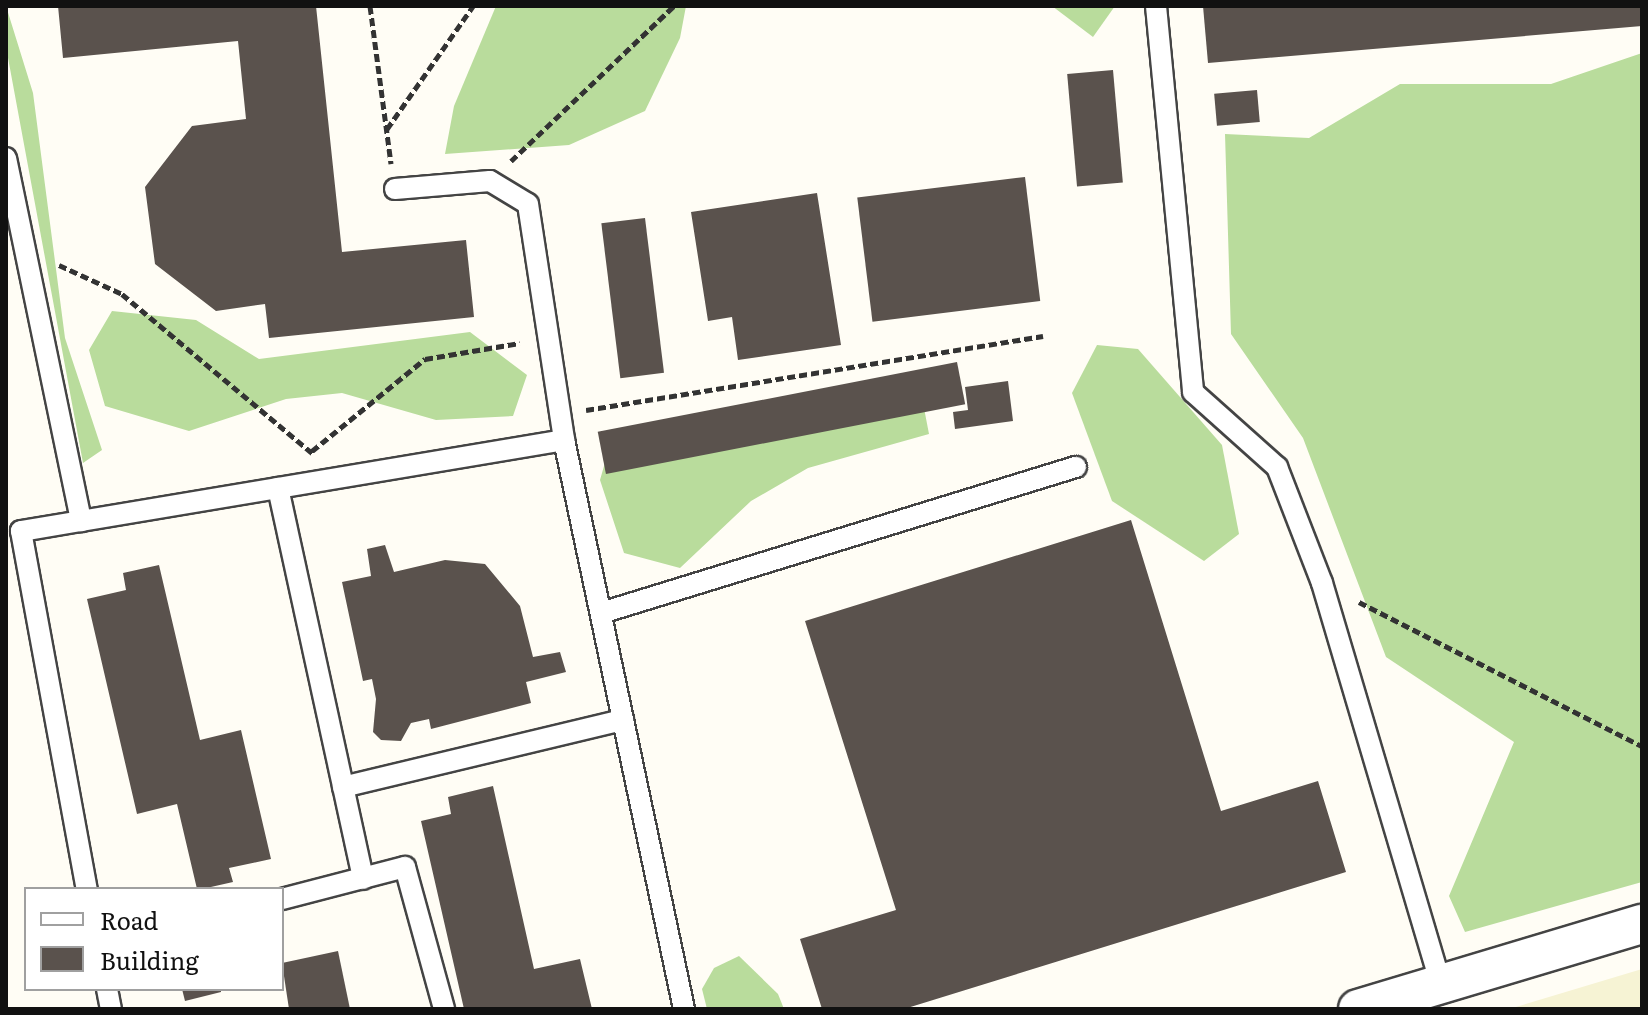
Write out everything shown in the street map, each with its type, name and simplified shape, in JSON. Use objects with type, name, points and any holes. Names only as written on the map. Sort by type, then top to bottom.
[{"type":"street","points":[[1358,1009],[1642,924]]},
{"type":"lane","points":[[1156,6],[1193,392],[1277,467],[1322,583],[1441,985]]},
{"type":"lane","points":[[6,158],[81,521]]},
{"type":"lane","points":[[395,189],[490,181],[528,204],[564,440],[684,1009]]},
{"type":"lane","points":[[87,887],[21,531],[564,440]]},
{"type":"lane","points":[[601,613],[1076,467]]},
{"type":"lane","points":[[278,488],[363,879]]},
{"type":"lane","points":[[343,787],[623,720]]},
{"type":"lane","points":[[284,899],[405,867],[444,1009]]},
{"type":"path","points":[[370,6],[395,189]]},
{"type":"path","points":[[387,130],[473,6]]},
{"type":"path","points":[[490,181],[674,6]]},
{"type":"path","points":[[25,249],[122,294],[312,452],[314,482]]},
{"type":"path","points":[[560,414],[1043,336]]},
{"type":"path","points":[[312,452],[425,359],[549,339]]},
{"type":"path","points":[[1322,583],[1642,746]]},
{"type":"shaded area","points":[[1642,969],[1642,1009],[1509,1009]]},
{"type":"green space","points":[[6,6],[33,93],[65,338],[102,450],[83,463],[6,47]]},
{"type":"green space","points":[[496,6],[686,6],[680,38],[645,111],[569,145],[445,154],[454,106]]},
{"type":"green space","points":[[1052,6],[1115,6],[1093,37]]},
{"type":"green space","points":[[1642,53],[1642,882],[1465,932],[1449,896],[1514,742],[1386,657],[1303,438],[1231,334],[1225,134],[1309,138],[1400,84],[1551,84]]},
{"type":"green space","points":[[112,311],[196,320],[259,359],[470,332],[527,375],[513,416],[436,420],[342,393],[286,399],[189,431],[105,406],[89,350]]},
{"type":"green space","points":[[1097,345],[1138,349],[1222,445],[1239,534],[1204,561],[1112,501],[1072,393]]},
{"type":"green space","points":[[924,408],[929,434],[808,468],[751,501],[680,568],[624,553],[600,480],[612,438]]},
{"type":"green space","points":[[739,956],[778,994],[784,1009],[707,1009],[702,989],[714,968]]},
{"type":"building","points":[[58,6],[316,6],[342,252],[466,240],[474,317],[269,338],[265,304],[216,311],[155,264],[145,187],[192,126],[246,119],[238,41],[63,58]]},
{"type":"building","points":[[1203,6],[1642,6],[1642,26],[1208,63]]},
{"type":"building","points":[[1113,70],[1123,183],[1077,187],[1067,74]]},
{"type":"building","points":[[1257,90],[1260,122],[1217,126],[1214,94]]},
{"type":"building","points":[[1025,177],[1040,301],[872,322],[857,198]]},
{"type":"building","points":[[817,193],[841,345],[738,360],[732,317],[708,321],[691,212]]},
{"type":"building","points":[[645,218],[664,373],[620,378],[601,223]]},
{"type":"building","points":[[957,362],[965,404],[606,474],[598,432]]},
{"type":"building","points":[[1008,381],[1013,421],[955,429],[953,412],[968,410],[965,387]]},
{"type":"building","points":[[1131,520],[1221,811],[1318,781],[1346,872],[904,1009],[822,1009],[800,939],[896,910],[805,621]]},
{"type":"building","points":[[385,545],[394,572],[445,560],[485,564],[520,606],[533,657],[560,652],[566,672],[526,682],[531,703],[431,729],[429,719],[411,723],[401,741],[381,740],[373,732],[376,699],[372,679],[363,681],[342,582],[371,576],[367,549]]},
{"type":"building","points":[[159,565],[200,740],[241,730],[271,859],[229,868],[233,882],[197,887],[177,804],[137,814],[87,599],[126,590],[123,573]]},
{"type":"building","points":[[493,786],[534,969],[580,959],[592,1009],[464,1009],[421,821],[451,814],[448,797]]},
{"type":"building","points":[[338,951],[350,1009],[289,1009],[284,963]]},
{"type":"building","points":[[182,991],[221,991],[221,992],[185,1001]]}]
